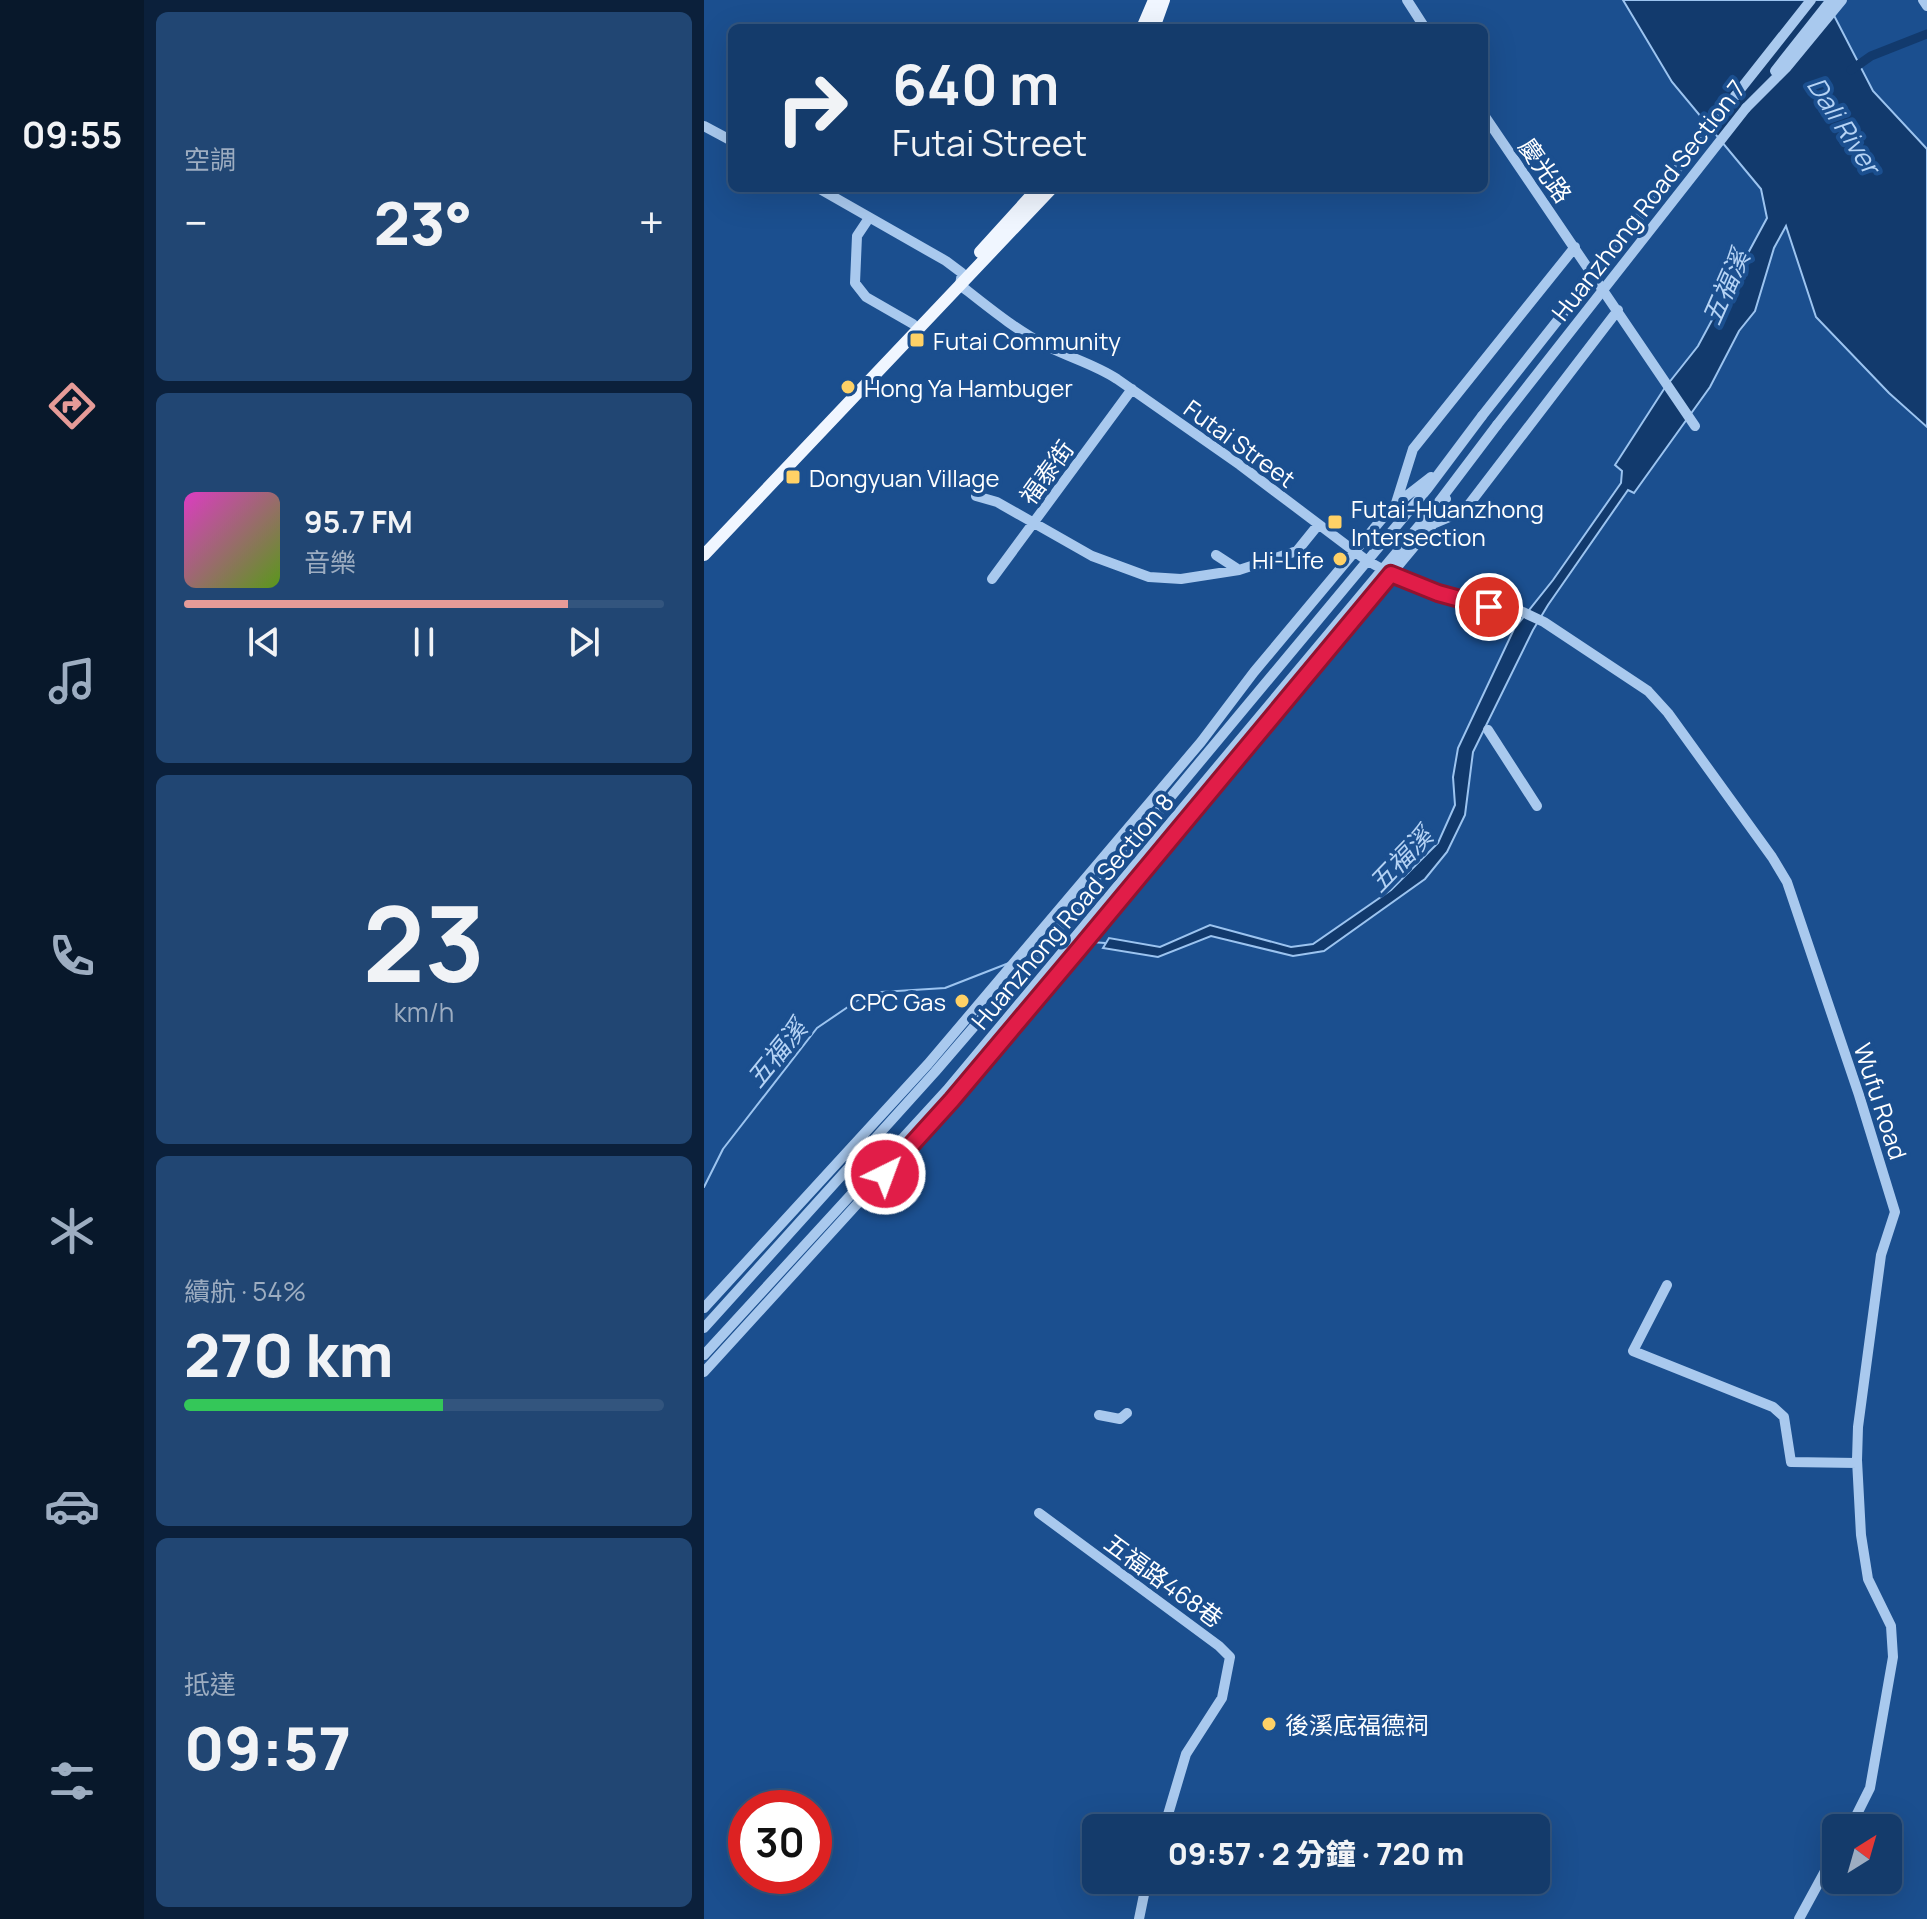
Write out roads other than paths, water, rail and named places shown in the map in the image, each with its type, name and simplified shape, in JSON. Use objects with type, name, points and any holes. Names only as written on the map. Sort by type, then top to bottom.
[{"type":"main road","points":[[1144,24],[1154,0]]},
{"type":"main road","points":[[1155,24],[1164,0]]},
{"type":"main road","points":[[961,279],[1035,192]]},
{"type":"main road","points":[[704,555],[761,497],[917,323],[1048,192]]},
{"type":"street","points":[[1407,0],[1422,24]]},
{"type":"street","points":[[1735,96],[1763,50],[1803,0]]},
{"type":"street","name":"Huanzhong Road Section 7","points":[[1482,416],[1811,0]]},
{"type":"street","name":"Huanzhong Road Section 7","points":[[1497,425],[1831,0]]},
{"type":"street","points":[[1746,108],[1786,68],[1842,0]]},
{"type":"street","points":[[1923,0],[1927,6]]},
{"type":"street","name":"慶光路","points":[[1488,121],[1695,426]]},
{"type":"street","points":[[704,126],[728,139]]},
{"type":"street","name":"Futai Street","points":[[826,192],[946,261],[961,279],[1044,345],[1101,368],[1240,465],[1366,560],[1386,572],[1438,593],[1489,607],[1519,610]]},
{"type":"street","points":[[869,218],[857,236],[855,283],[866,297],[917,323]]},
{"type":"street","name":"Huanzhong Road Section 8","points":[[1396,503],[1413,449],[1575,247]]},
{"type":"street","name":"Huanzhong Road Section 8","points":[[1433,524],[1464,511],[1618,310]]},
{"type":"street","name":"福泰街","points":[[992,579],[1132,389]]},
{"type":"street","name":"Huanzhong Road Section 8","points":[[704,1308],[928,1071],[995,984],[1055,931],[1139,835],[1443,469],[1482,416]]},
{"type":"street","name":"Huanzhong Road Section 8","points":[[704,1372],[953,1090],[1093,924],[1386,572],[1497,425]]},
{"type":"street","name":"Huanzhong Road Section 8","points":[[704,1328],[1031,952],[1254,672],[1396,503],[1443,469]]},
{"type":"street","name":"Huanzhong Road Section 8","points":[[1386,572],[1433,524],[1456,480]]},
{"type":"street","points":[[976,496],[997,502],[1092,556],[1149,577],[1181,579],[1239,570],[1297,551],[1318,525]]},
{"type":"street","points":[[1216,555],[1239,570]]},
{"type":"street","name":"Wufu Road","points":[[1519,610],[1544,622],[1648,691],[1668,713],[1772,857],[1787,882],[1895,1212],[1881,1255],[1858,1427],[1857,1463],[1861,1535],[1868,1579],[1891,1626],[1894,1640],[1870,1788],[1857,1814]]},
{"type":"street","points":[[1488,730],[1537,806]]},
{"type":"street","points":[[928,1071],[953,1090]]},
{"type":"street","name":"Huanzhong Road Section 8","points":[[704,1355],[953,1090]]},
{"type":"street","points":[[1667,1285],[1633,1351],[1773,1407],[1784,1417],[1791,1462],[1857,1463]]},
{"type":"street","points":[[1099,1415],[1120,1419],[1127,1413]]},
{"type":"street","name":"五福路468巷","points":[[1039,1513],[1230,1657],[1222,1698],[1186,1754],[1168,1814]]},
{"type":"street","points":[[1799,1919],[1822,1877]]},
{"type":"street","points":[[1139,1919],[1144,1894]]},
{"type":"water","name":"Dali River","points":[[1623,0],[1826,0],[1873,91],[1927,149],[1927,427],[1889,393],[1816,317],[1786,226],[1774,248],[1755,311],[1739,331],[1710,387],[1634,493],[1628,490],[1533,630],[1473,752],[1465,815],[1447,852],[1425,879],[1324,951],[1293,956],[1211,936],[1158,957],[1103,948],[1109,938],[1160,947],[1210,925],[1291,947],[1313,944],[1391,890],[1438,843],[1455,805],[1453,777],[1458,748],[1514,629],[1553,580],[1621,483],[1622,471],[1615,465],[1664,389],[1698,346],[1767,218],[1761,189],[1672,82]]},
{"type":"waterway","points":[[1851,70],[1871,56],[1927,34]]},
{"type":"waterway","name":"五福溪","points":[[1091,942],[1105,943]]},
{"type":"waterway","name":"五福溪","points":[[1045,952],[1062,946]]},
{"type":"waterway","name":"五福溪","points":[[704,1187],[723,1149],[817,1028],[864,996],[945,988],[1009,963]]},
{"type":"place","name":"Futai Community","points":[[917,340]]},
{"type":"place","name":"Hong Ya Hambuger","points":[[848,387]]},
{"type":"place","name":"Dongyuan Village","points":[[793,477]]},
{"type":"place","name":"Futai-Huanzhong Intersection","points":[[1335,522]]},
{"type":"place","name":"Hi-Life","points":[[1340,559]]},
{"type":"place","name":"CPC Gas","points":[[962,1001]]},
{"type":"place","name":"後溪底福德祠","points":[[1269,1724]]}]
